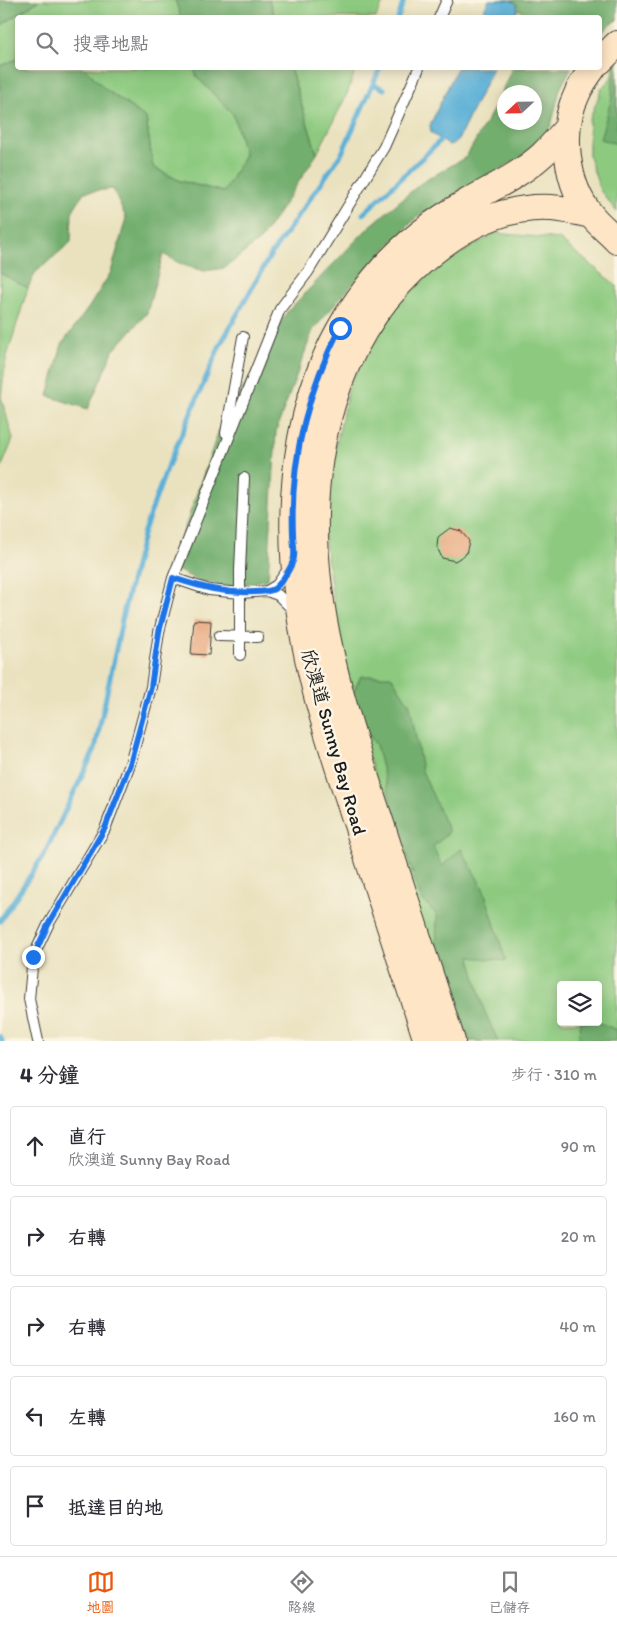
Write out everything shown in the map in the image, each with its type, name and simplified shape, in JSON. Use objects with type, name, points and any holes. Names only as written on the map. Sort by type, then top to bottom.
[{"type":"main road","points":[[602,59],[617,44]]},
{"type":"main road","points":[[591,70],[576,96],[567,128],[568,159],[576,188],[591,215],[617,240]]},
{"type":"main road","name":"欣澳道 Sunny Bay Road","points":[[427,1041],[329,737],[313,679],[301,620],[294,558],[292,521],[299,441],[306,411],[326,355],[356,302],[374,278],[417,236],[440,219],[500,185],[541,156],[567,128]]},
{"type":"main road","name":"欣澳道 Sunny Bay Road","points":[[452,1041],[368,786],[334,666],[324,619],[316,557],[316,493],[322,444],[341,377],[361,335],[402,280],[428,256],[464,230],[502,213],[527,208],[551,208],[591,215]]},
{"type":"lane","points":[[440,15],[447,0]]},
{"type":"lane","points":[[38,1041],[29,1000],[33,957],[48,925],[105,828],[130,764],[151,687],[159,632],[173,578],[280,309],[308,272],[384,147],[418,70]]},
{"type":"lane","points":[[222,456],[244,337]]},
{"type":"lane","points":[[240,654],[240,571],[244,478]]},
{"type":"lane","points":[[173,578],[209,590],[241,593],[268,591],[275,588],[280,582],[294,558]]},
{"type":"lane","points":[[268,591],[278,595],[285,601],[301,620]]},
{"type":"lane","points":[[219,636],[258,637]]},
{"type":"green space","points":[[0,0],[38,1],[15,15],[0,26]]},
{"type":"green space","points":[[36,0],[175,0],[180,15],[17,15],[37,2]]},
{"type":"green space","points":[[175,0],[269,0],[274,15],[180,15]]},
{"type":"green space","points":[[269,0],[384,0],[377,15],[274,15]]},
{"type":"green space","points":[[501,0],[617,0],[617,20],[611,23],[602,33],[602,15],[523,15],[523,12]]},
{"type":"green space","points":[[15,16],[15,60],[0,66],[0,26]]},
{"type":"green space","points":[[617,58],[617,144],[600,139],[612,97],[614,60]]},
{"type":"green space","points":[[15,60],[15,70],[87,70],[104,88],[146,118],[153,167],[180,181],[224,192],[245,155],[233,114],[197,77],[195,70],[291,70],[317,154],[261,239],[225,268],[204,271],[183,265],[163,254],[147,313],[113,351],[88,409],[48,396],[62,344],[89,307],[111,272],[126,218],[113,189],[84,192],[72,212],[71,242],[35,273],[28,288],[0,273],[0,66]]},
{"type":"green space","points":[[87,70],[195,70],[197,77],[233,114],[245,155],[224,192],[180,181],[153,167],[146,118],[104,88]]},
{"type":"green space","points":[[291,70],[355,70],[347,94],[317,154]]},
{"type":"green space","points":[[511,70],[570,70],[560,89],[551,126],[523,156],[417,217],[362,273],[313,330],[276,431],[268,579],[232,587],[199,581],[171,567],[219,430],[287,312],[368,228],[421,183],[466,157],[497,103],[497,130],[542,130],[542,85],[505,85]]},
{"type":"green space","points":[[617,71],[617,212],[600,190],[589,156],[589,121],[602,88]]},
{"type":"green space","points":[[496,233],[559,239],[617,286],[617,1041],[451,1041],[343,667],[321,515],[350,381],[398,305],[439,265]]},
{"type":"green space","points":[[0,273],[28,288],[6,359],[1,397],[13,439],[0,471]]},
{"type":"green space","points":[[361,676],[391,676],[410,705],[422,771],[449,832],[433,847],[442,866],[461,849],[484,890],[506,961],[470,957],[484,1010],[498,1041],[465,1041],[464,1039],[436,959],[437,915],[421,899],[394,815],[376,745],[347,704]]},
{"type":"green space","points":[[602,1024],[617,1030],[617,1041],[579,1041],[580,1026],[602,1026]]},
{"type":"water","points":[[489,0],[510,0],[517,4],[517,15],[481,15]]},
{"type":"water","points":[[456,70],[492,70],[457,142],[449,145],[431,133],[430,125]]},
{"type":"building","points":[[450,528],[461,531],[469,541],[466,554],[455,561],[442,558],[437,547],[438,537]]},
{"type":"building","points":[[194,620],[211,621],[209,655],[191,654]]},
{"type":"waterway","points":[[399,15],[404,0]]},
{"type":"waterway","points":[[0,921],[44,855],[95,749],[125,606],[144,531],[165,473],[220,345],[270,256],[342,153],[379,70]]},
{"type":"waterway","points":[[373,84],[384,89]]},
{"type":"waterway","points":[[363,214],[441,140]]},
{"type":"waterway","points":[[0,1036],[2,1041]]},
{"type":"route","points":[[33,957],[48,925],[105,828],[130,764],[151,687],[159,632],[173,578],[209,590],[241,593],[268,591],[275,588],[285,576],[294,558],[292,521],[299,441],[315,382],[340,328]]}]
